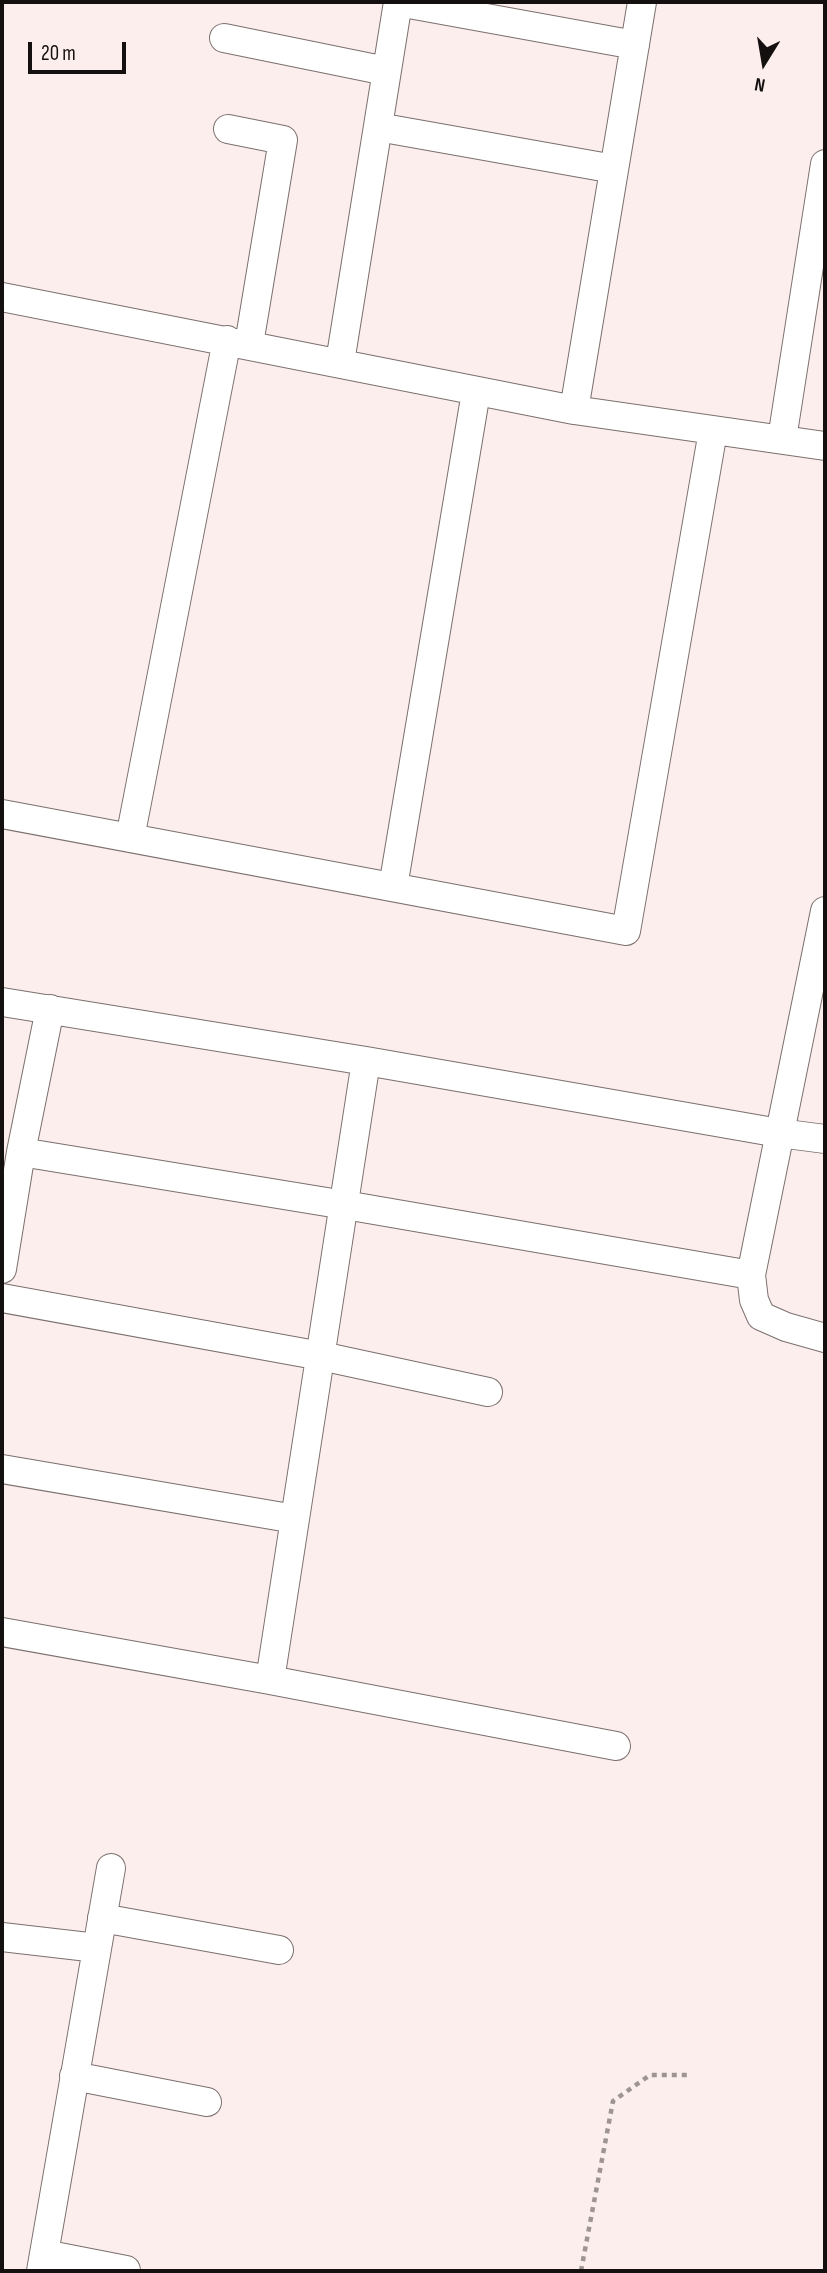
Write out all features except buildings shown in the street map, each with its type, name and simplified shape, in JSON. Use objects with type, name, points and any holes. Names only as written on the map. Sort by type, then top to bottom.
[{"type":"street","points":[[340,362],[398,2],[635,45]]},
{"type":"street","points":[[575,410],[642,2]]},
{"type":"street","points":[[224,38],[386,71]]},
{"type":"street","points":[[378,127],[614,169]]},
{"type":"street","points":[[130,838],[283,139],[228,129]]},
{"type":"street","points":[[782,439],[825,164]]},
{"type":"street","points":[[2,297],[575,410],[825,446]]},
{"type":"street","points":[[393,887],[476,392]]},
{"type":"street","points":[[2,814],[626,931],[713,431]]},
{"type":"street","points":[[825,911],[751,1275],[754,1300],[761,1316],[786,1327],[825,1338]]},
{"type":"street","points":[[2,1002],[366,1060],[825,1139]]},
{"type":"street","points":[[2,1269],[21,1152],[50,1009]]},
{"type":"street","points":[[270,1679],[366,1060]]},
{"type":"street","points":[[21,1152],[751,1275]]},
{"type":"street","points":[[2,1298],[321,1356],[488,1392]]},
{"type":"street","points":[[2,1469],[295,1520]]},
{"type":"street","points":[[2,1632],[270,1679],[616,1746]]},
{"type":"street","points":[[111,1868],[42,2263],[126,2270]]},
{"type":"street","points":[[102,1918],[279,1950]]},
{"type":"street","points":[[2,1937],[97,1948]]},
{"type":"street","points":[[74,2076],[207,2102]]},
{"type":"path","points":[[581,2271],[613,2101],[650,2075],[690,2075]]}]
